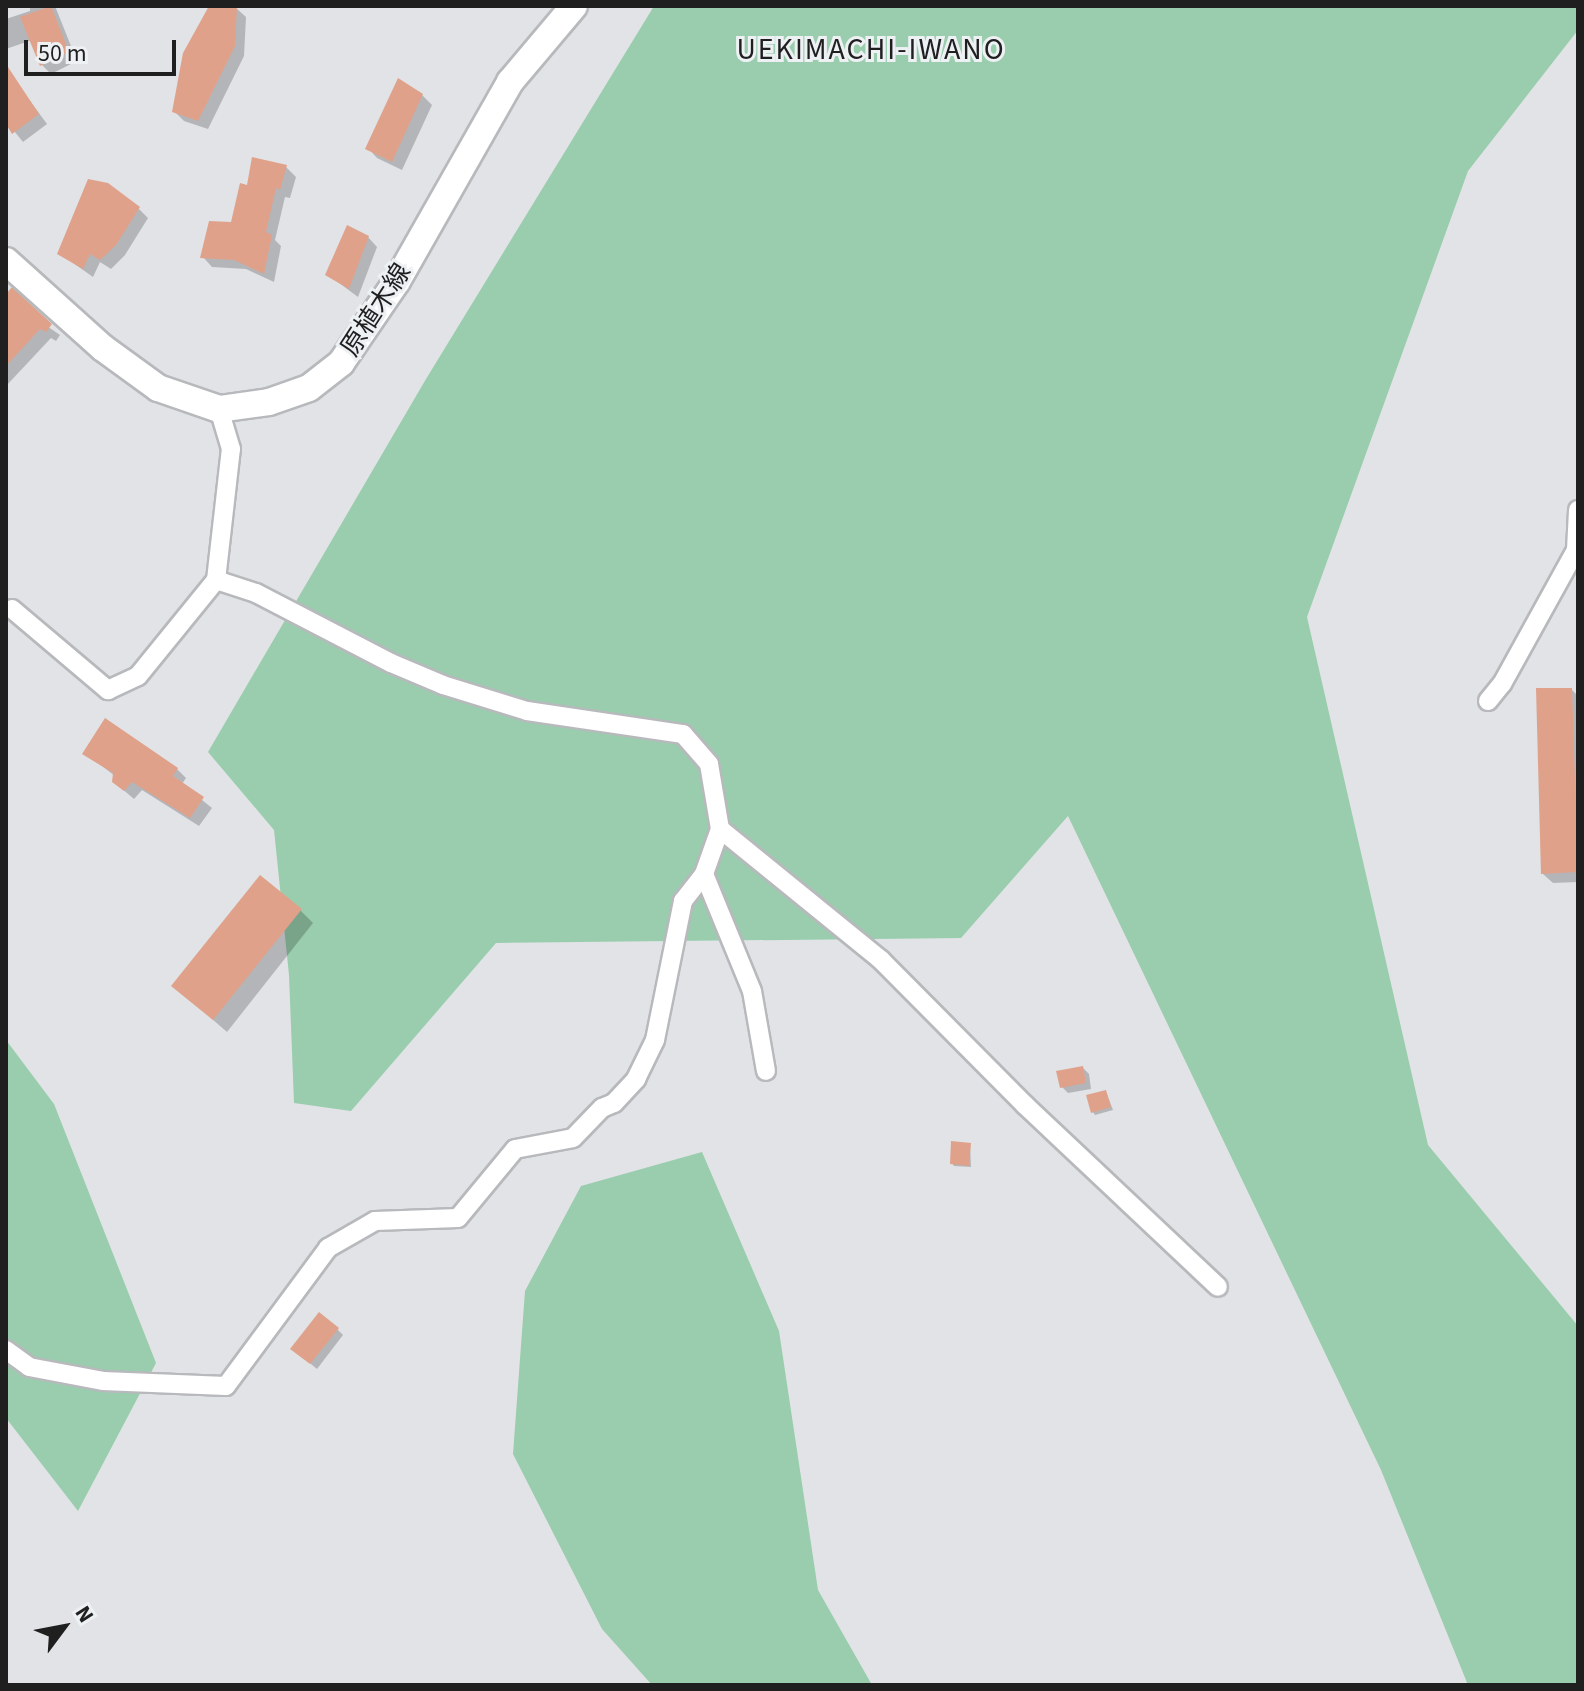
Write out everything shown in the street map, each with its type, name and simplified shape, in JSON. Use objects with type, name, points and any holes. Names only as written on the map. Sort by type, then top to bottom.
[{"type":"main road","name":"原植木線","points":[[6,261],[103,348],[158,388],[219,409],[269,402],[309,388],[341,363],[397,281],[510,82],[574,6]]},
{"type":"street","points":[[12,609],[108,690],[138,676],[216,580],[231,449],[219,409]]},
{"type":"street","points":[[1488,701],[1502,684],[1576,550],[1578,510]]},
{"type":"street","points":[[6,1350],[29,1367],[103,1381],[226,1386],[328,1248],[375,1221],[458,1218],[515,1149],[573,1138],[602,1108],[614,1103],[636,1079],[655,1040],[683,901],[704,874],[720,829],[709,764],[683,734],[527,711],[443,685],[391,663],[256,593],[216,580]]},
{"type":"street","points":[[720,829],[881,960],[1025,1105],[1218,1287]]},
{"type":"street","points":[[704,874],[752,991],[766,1071]]},
{"type":"green space","points":[[654,6],[1578,6],[1578,30],[1468,171],[1307,617],[1428,1145],[1578,1326],[1578,1685],[1468,1685],[1381,1470],[1068,816],[961,938],[496,943],[351,1111],[294,1103],[289,975],[274,830],[208,752],[426,379]]},
{"type":"green space","points":[[6,1040],[54,1104],[156,1363],[78,1511],[6,1418]]},
{"type":"green space","points":[[702,1152],[779,1331],[818,1590],[872,1685],[652,1685],[602,1629],[513,1454],[525,1291],[581,1186]]},
{"type":"building","points":[[51,6],[69,52],[40,66],[20,17]]},
{"type":"building","points":[[209,6],[237,6],[235,46],[198,121],[172,112],[183,53]]},
{"type":"building","points":[[6,64],[39,114],[12,134],[6,124]]},
{"type":"building","points":[[398,78],[423,94],[392,162],[365,149]]},
{"type":"building","points":[[252,157],[287,165],[280,190],[276,188],[266,232],[272,235],[264,274],[234,260],[200,258],[209,221],[231,222],[240,183],[247,185]]},
{"type":"building","points":[[88,179],[108,183],[140,207],[116,245],[100,260],[90,254],[83,269],[57,254]]},
{"type":"building","points":[[347,225],[369,236],[349,289],[325,275]]},
{"type":"building","points":[[12,287],[52,324],[46,332],[40,329],[6,366],[6,294]]},
{"type":"building","points":[[1536,688],[1572,688],[1578,872],[1541,874]]},
{"type":"building","points":[[105,718],[178,768],[173,776],[204,797],[190,818],[132,782],[124,791],[112,782],[113,773],[82,754]]},
{"type":"building","points":[[260,875],[302,909],[213,1020],[171,986]]},
{"type":"building","points":[[1083,1066],[1086,1083],[1060,1088],[1056,1071]]},
{"type":"building","points":[[1106,1090],[1111,1107],[1091,1113],[1086,1095]]},
{"type":"building","points":[[951,1141],[971,1143],[969,1166],[950,1164]]},
{"type":"building","points":[[319,1312],[339,1328],[310,1364],[290,1349]]},
{"type":"district","name":"UEKIMACHI-IWANO","points":[[871,50]]}]
